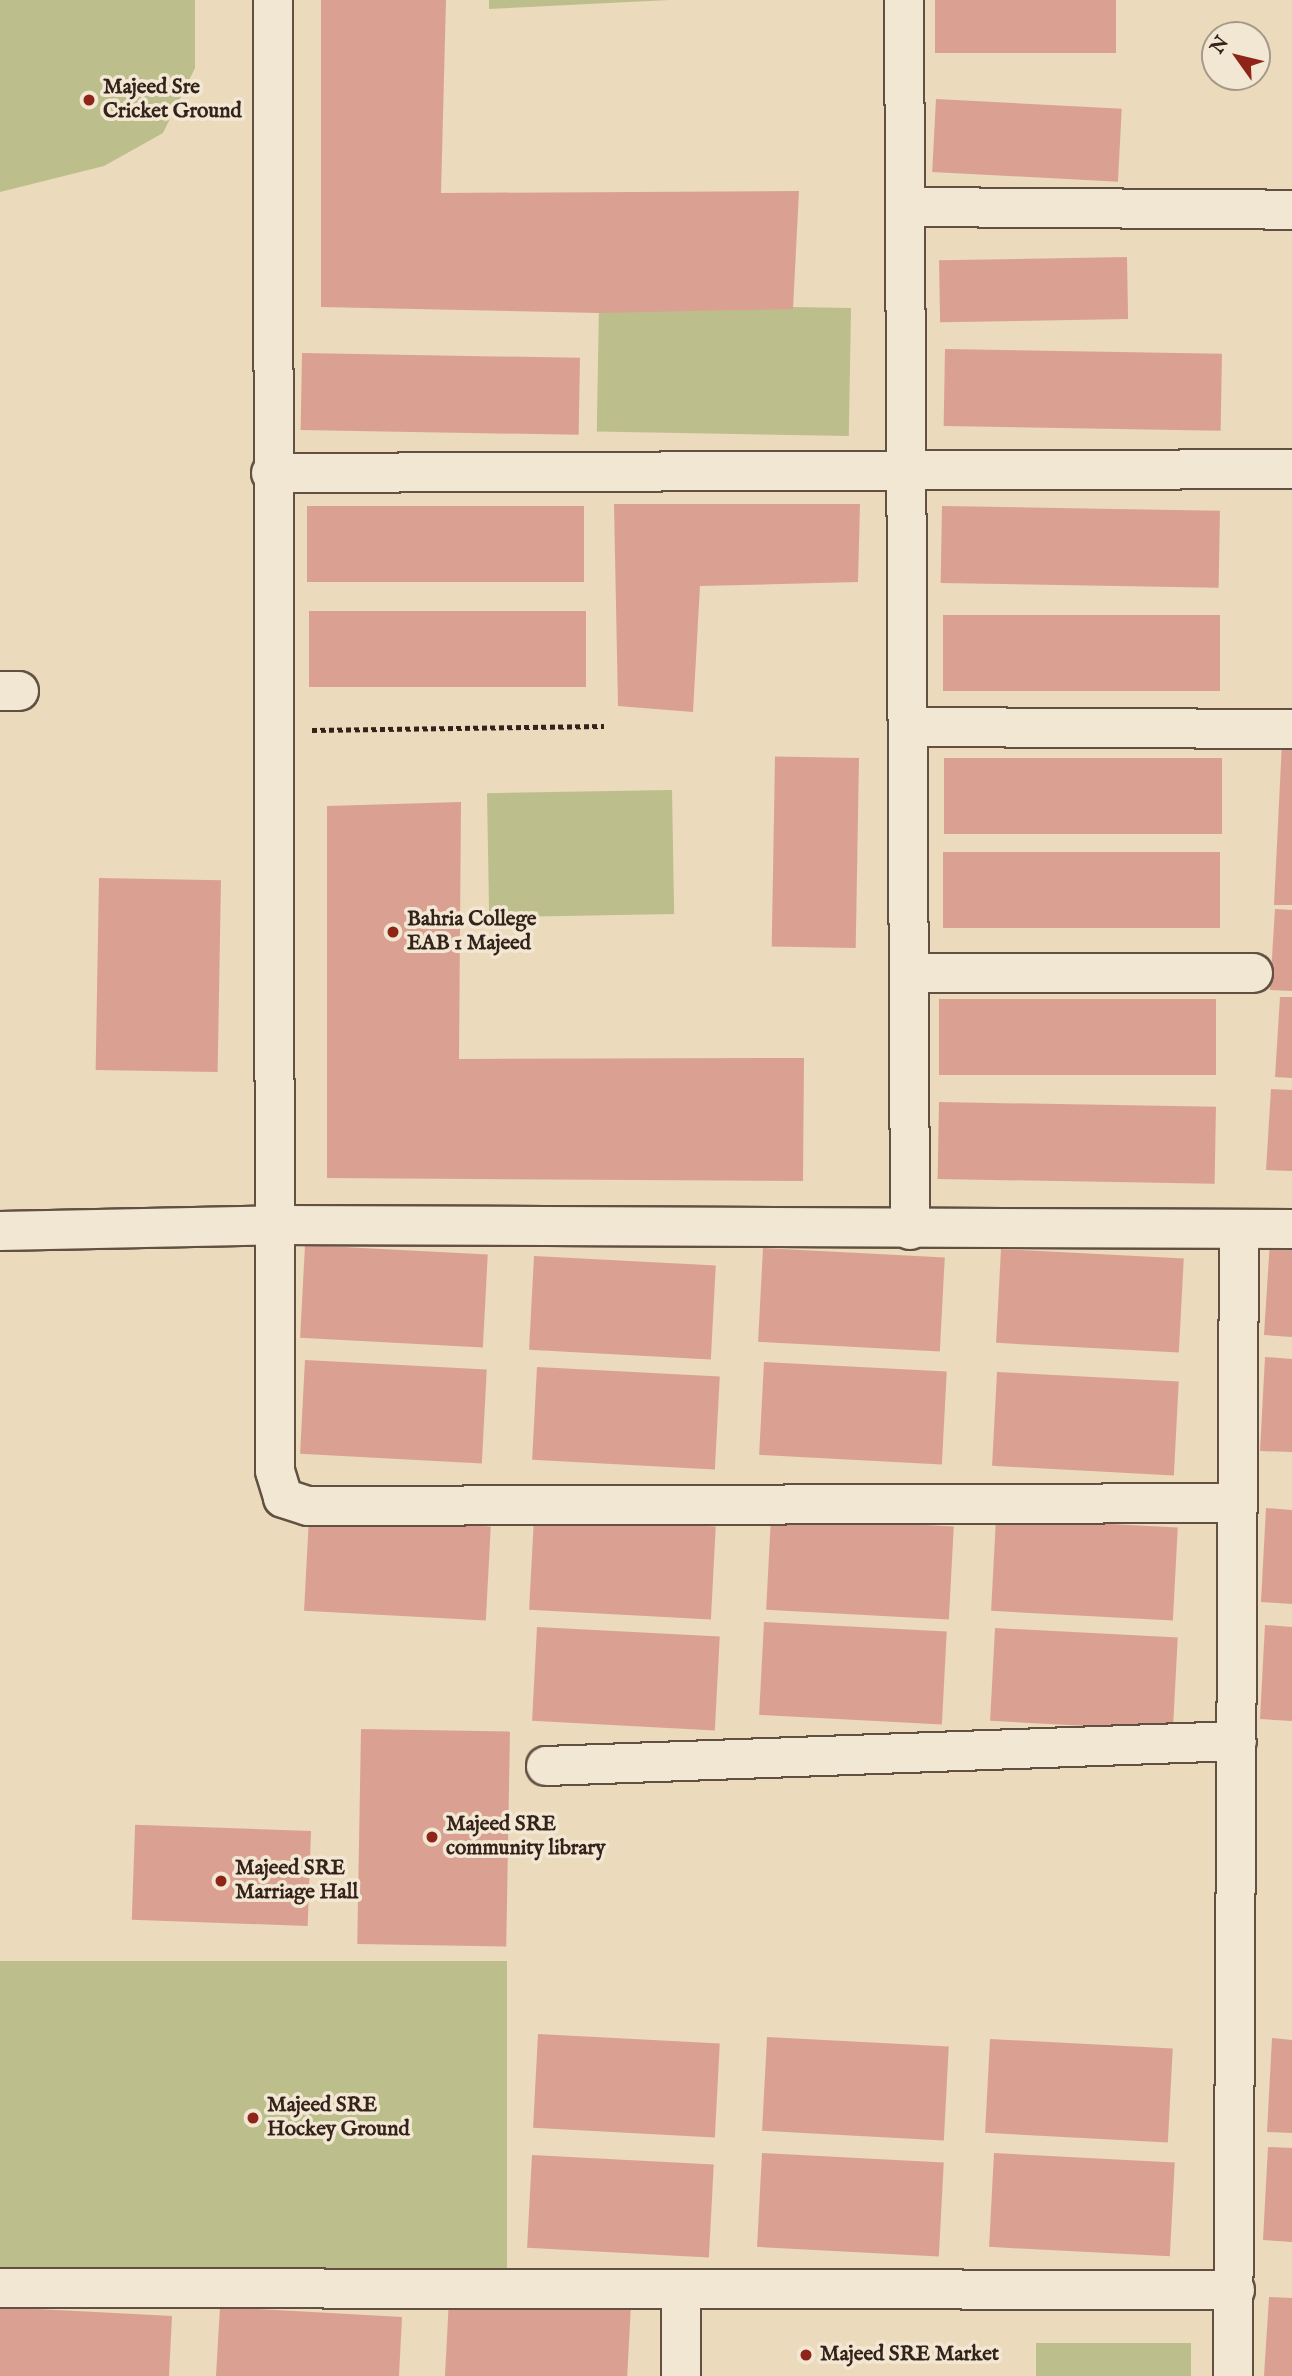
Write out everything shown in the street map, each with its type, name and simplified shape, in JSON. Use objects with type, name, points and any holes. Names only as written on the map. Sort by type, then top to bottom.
[{"type":"street","points":[[274,0],[271,473],[278,1225],[275,1471],[283,1499],[308,1506],[1238,1503]]},
{"type":"street","points":[[904,0],[912,973],[910,1230]]},
{"type":"street","points":[[906,207],[1292,209]]},
{"type":"street","points":[[271,473],[908,474],[1292,469]]},
{"type":"street","points":[[909,727],[1292,729]]},
{"type":"street","points":[[912,973],[1253,973]]},
{"type":"street","points":[[0,1231],[278,1225],[1239,1232],[1292,1229]]},
{"type":"street","points":[[1233,2376],[1239,1232]]},
{"type":"street","points":[[546,1766],[1237,1741]]},
{"type":"street","points":[[0,2288],[1235,2290]]},
{"type":"street","points":[[681,2290],[681,2376]]},
{"type":"path","points":[[273,730],[604,726]]},
{"type":"green space","name":"Majeed Sre Cricket Ground","points":[[0,0],[195,0],[195,68],[163,133],[104,166],[0,192]]},
{"type":"green space","points":[[489,0],[669,0],[489,9]]},
{"type":"green space","points":[[599,304],[851,308],[849,436],[597,432]]},
{"type":"green space","points":[[672,790],[674,914],[489,917],[487,793]]},
{"type":"green space","name":"Majeed SRE Hockey Ground","points":[[0,1961],[507,1961],[507,2272],[0,2272]]},
{"type":"green space","points":[[1036,2343],[1191,2343],[1191,2376],[1036,2376]]},
{"type":"building","points":[[321,0],[446,0],[441,193],[799,191],[793,309],[599,313],[321,307]]},
{"type":"building","points":[[935,0],[1116,0],[1116,53],[935,53]]},
{"type":"building","points":[[936,99],[1122,109],[1118,182],[932,172]]},
{"type":"building","points":[[1127,257],[1128,319],[940,322],[939,260]]},
{"type":"building","points":[[945,349],[1222,354],[1221,431],[944,426]]},
{"type":"building","points":[[302,353],[580,358],[579,435],[301,430]]},
{"type":"building","points":[[614,504],[860,504],[858,582],[700,586],[693,712],[618,706]]},
{"type":"building","points":[[307,506],[584,506],[584,582],[307,582]]},
{"type":"building","points":[[942,506],[1220,511],[1219,588],[941,583]]},
{"type":"building","points":[[309,611],[586,611],[586,687],[309,687]]},
{"type":"building","points":[[943,615],[1220,615],[1220,691],[943,691]]},
{"type":"building","points":[[1282,742],[1292,742],[1292,905],[1274,905]]},
{"type":"building","points":[[775,757],[859,758],[856,948],[772,947]]},
{"type":"building","points":[[944,758],[1222,758],[1222,834],[944,834]]},
{"type":"building","name":"Bahria College EAB 1 Majeed","points":[[461,802],[459,1059],[804,1058],[803,1181],[327,1178],[327,806]]},
{"type":"building","points":[[943,852],[1220,852],[1220,928],[943,928]]},
{"type":"building","points":[[99,878],[221,880],[218,1072],[96,1070]]},
{"type":"building","points":[[1275,909],[1292,910],[1292,991],[1270,990]]},
{"type":"building","points":[[1280,997],[1292,997],[1292,1078],[1275,1077]]},
{"type":"building","points":[[939,999],[1216,999],[1216,1075],[939,1075]]},
{"type":"building","points":[[1271,1089],[1292,1090],[1292,1171],[1266,1170]]},
{"type":"building","points":[[939,1102],[1216,1107],[1215,1184],[938,1179]]},
{"type":"building","points":[[1270,1241],[1292,1243],[1292,1337],[1264,1335]]},
{"type":"building","points":[[305,1245],[488,1255],[483,1347],[300,1338]]},
{"type":"building","points":[[763,1248],[945,1258],[940,1351],[758,1342]]},
{"type":"building","points":[[1001,1249],[1184,1259],[1179,1352],[996,1343]]},
{"type":"building","points":[[534,1256],[716,1266],[711,1359],[529,1350]]},
{"type":"building","points":[[1265,1357],[1292,1359],[1292,1452],[1260,1451]]},
{"type":"building","points":[[305,1360],[487,1370],[482,1463],[300,1454]]},
{"type":"building","points":[[764,1362],[947,1372],[942,1464],[759,1455]]},
{"type":"building","points":[[537,1367],[720,1377],[715,1469],[532,1460]]},
{"type":"building","points":[[997,1372],[1179,1382],[1174,1475],[992,1466]]},
{"type":"building","points":[[1266,1508],[1292,1510],[1292,1604],[1261,1602]]},
{"type":"building","points":[[309,1517],[491,1527],[486,1620],[304,1611]]},
{"type":"building","points":[[534,1517],[716,1527],[711,1619],[529,1610]]},
{"type":"building","points":[[771,1517],[954,1527],[949,1619],[766,1610]]},
{"type":"building","points":[[996,1518],[1178,1528],[1173,1620],[991,1611]]},
{"type":"building","points":[[764,1622],[947,1632],[942,1724],[759,1715]]},
{"type":"building","points":[[1265,1625],[1292,1627],[1292,1721],[1260,1719]]},
{"type":"building","points":[[537,1627],[720,1637],[715,1730],[532,1721]]},
{"type":"building","points":[[995,1628],[1178,1638],[1173,1730],[990,1721]]},
{"type":"building","name":"Majeed SRE community library","points":[[361,1729],[510,1732],[506,1947],[357,1944]]},
{"type":"building","name":"Majeed SRE Marriage Hall","points":[[135,1825],[311,1831],[308,1926],[132,1920]]},
{"type":"building","points":[[538,2034],[720,2044],[715,2137],[533,2128]]},
{"type":"building","points":[[767,2037],[949,2047],[944,2140],[762,2131]]},
{"type":"building","points":[[1272,2038],[1292,2040],[1292,2133],[1267,2132]]},
{"type":"building","points":[[990,2039],[1173,2049],[1168,2142],[985,2133]]},
{"type":"building","points":[[1268,2147],[1292,2148],[1292,2242],[1263,2240]]},
{"type":"building","points":[[762,2153],[944,2163],[939,2256],[757,2247]]},
{"type":"building","points":[[994,2153],[1175,2162],[1170,2256],[989,2247]]},
{"type":"building","points":[[532,2155],[714,2165],[709,2257],[527,2248]]},
{"type":"building","points":[[1269,2297],[1292,2298],[1292,2376],[1264,2376]]},
{"type":"building","points":[[449,2299],[631,2309],[627,2376],[445,2376]]},
{"type":"building","points":[[0,2307],[172,2316],[169,2376],[0,2376]]},
{"type":"building","points":[[220,2307],[402,2317],[399,2376],[216,2376]]},
{"type":"place","name":"Majeed Sre Cricket Ground","points":[[89,100]]},
{"type":"place","name":"Bahria College EAB 1 Majeed","points":[[393,932]]},
{"type":"place","name":"Majeed SRE community library","points":[[432,1837]]},
{"type":"place","name":"Majeed SRE Marriage Hall","points":[[221,1881]]},
{"type":"place","name":"Majeed SRE Hockey Ground","points":[[253,2118]]},
{"type":"place","name":"Majeed SRE Market","points":[[806,2355]]}]
